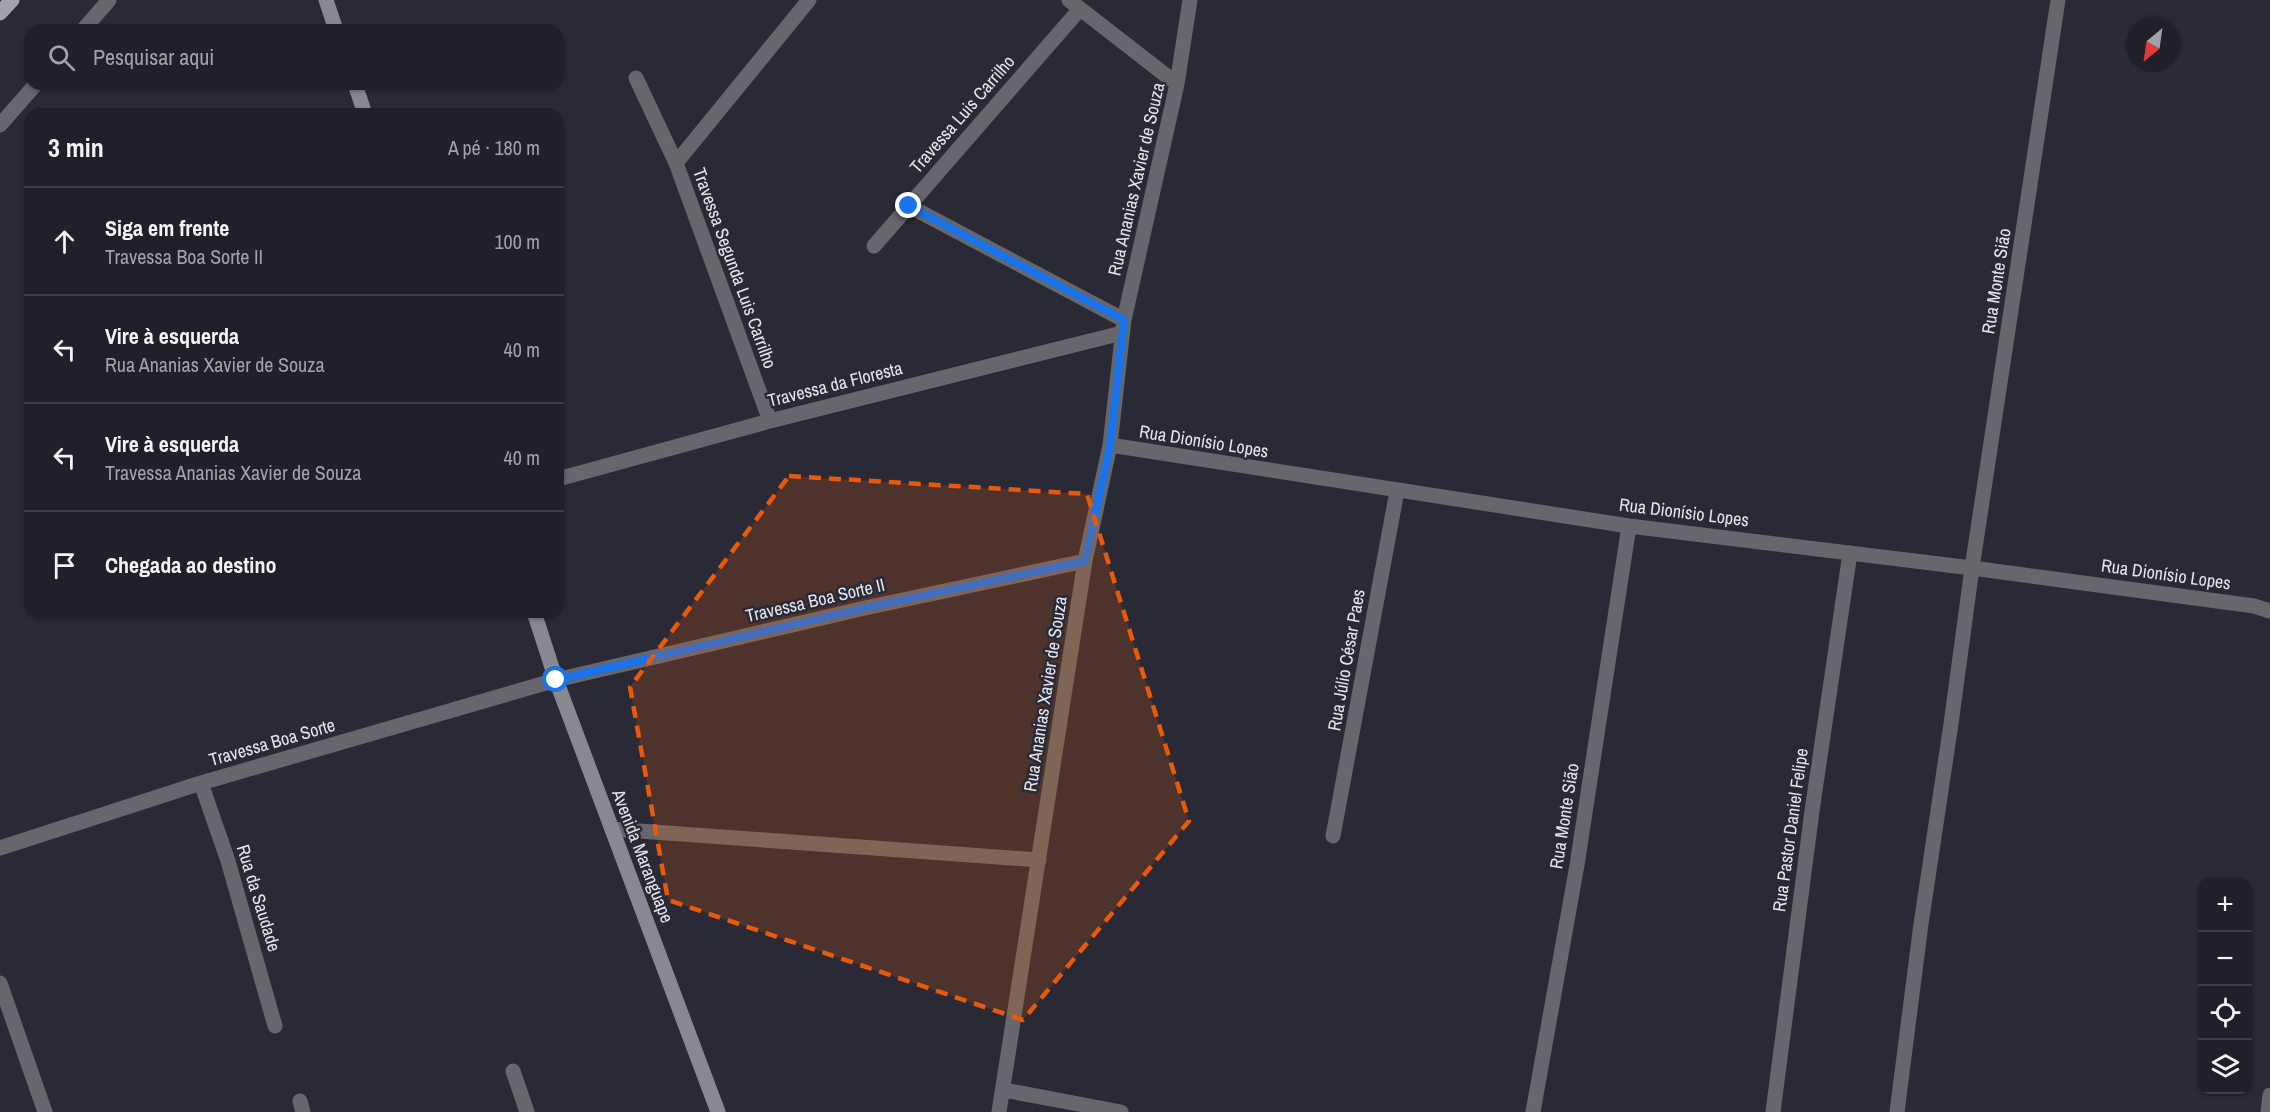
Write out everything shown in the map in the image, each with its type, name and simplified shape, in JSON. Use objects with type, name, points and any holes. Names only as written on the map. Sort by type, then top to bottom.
[{"type":"main road","points":[[0,13],[12,0]]},
{"type":"main road","points":[[326,0],[334,24]]},
{"type":"main road","points":[[357,90],[363,108]]},
{"type":"main road","name":"Avenida Maranguape","points":[[536,618],[556,680],[718,1112]]},
{"type":"street","points":[[88,24],[109,0]]},
{"type":"street","name":"Travessa Segunda Luis Carrilho","points":[[676,163],[809,0]]},
{"type":"street","name":"Rua Ananias Xavier de Souza","points":[[999,1112],[1085,561],[1110,446],[1123,326],[1177,84],[1190,0]]},
{"type":"street","name":"Rua Monte Sião","points":[[1897,1112],[1921,924],[1952,724],[1972,568],[2058,0]]},
{"type":"street","points":[[1075,4],[1177,84]]},
{"type":"street","name":"Travessa Luis Carrilho","points":[[874,246],[1075,4]]},
{"type":"street","name":"Travessa Segunda Luis Carrilho","points":[[636,78],[676,163],[770,421]]},
{"type":"street","points":[[0,125],[31,90]]},
{"type":"street","points":[[909,206],[1123,326]]},
{"type":"street","name":"Travessa da Floresta","points":[[564,477],[1123,326]]},
{"type":"street","name":"Rua Dionísio Lopes","points":[[1110,446],[1629,525],[1972,568],[2254,606],[2270,611]]},
{"type":"street","name":"Rua Júlio César Paes","points":[[1333,836],[1396,491]]},
{"type":"street","name":"Rua Monte Sião","points":[[1533,1112],[1577,865],[1629,525]]},
{"type":"street","name":"Rua Pastor Daniel Felipe","points":[[1773,1112],[1812,811],[1850,553]]},
{"type":"street","name":"Travessa Boa Sorte II","points":[[556,680],[865,608],[1085,561]]},
{"type":"street","name":"Rua Dionísio Lopes","points":[[2254,606],[2270,604]]},
{"type":"street","name":"Travessa Boa Sorte","points":[[0,848],[201,783],[556,680]]},
{"type":"street","name":"Rua da Saudade","points":[[201,783],[228,861],[274,1026]]},
{"type":"street","points":[[612,829],[1039,860]]},
{"type":"street","points":[[0,982],[45,1112]]},
{"type":"street","points":[[513,1071],[527,1112]]},
{"type":"street","points":[[1004,1090],[1121,1112]]},
{"type":"street","points":[[2268,1112],[2270,1095]]},
{"type":"highlighted area","points":[[789,476],[1087,494],[1189,821],[1023,1020],[668,900],[630,687]]},
{"type":"route","points":[[556,680],[865,608],[1085,561],[1110,446],[1124,320],[909,206]]}]
